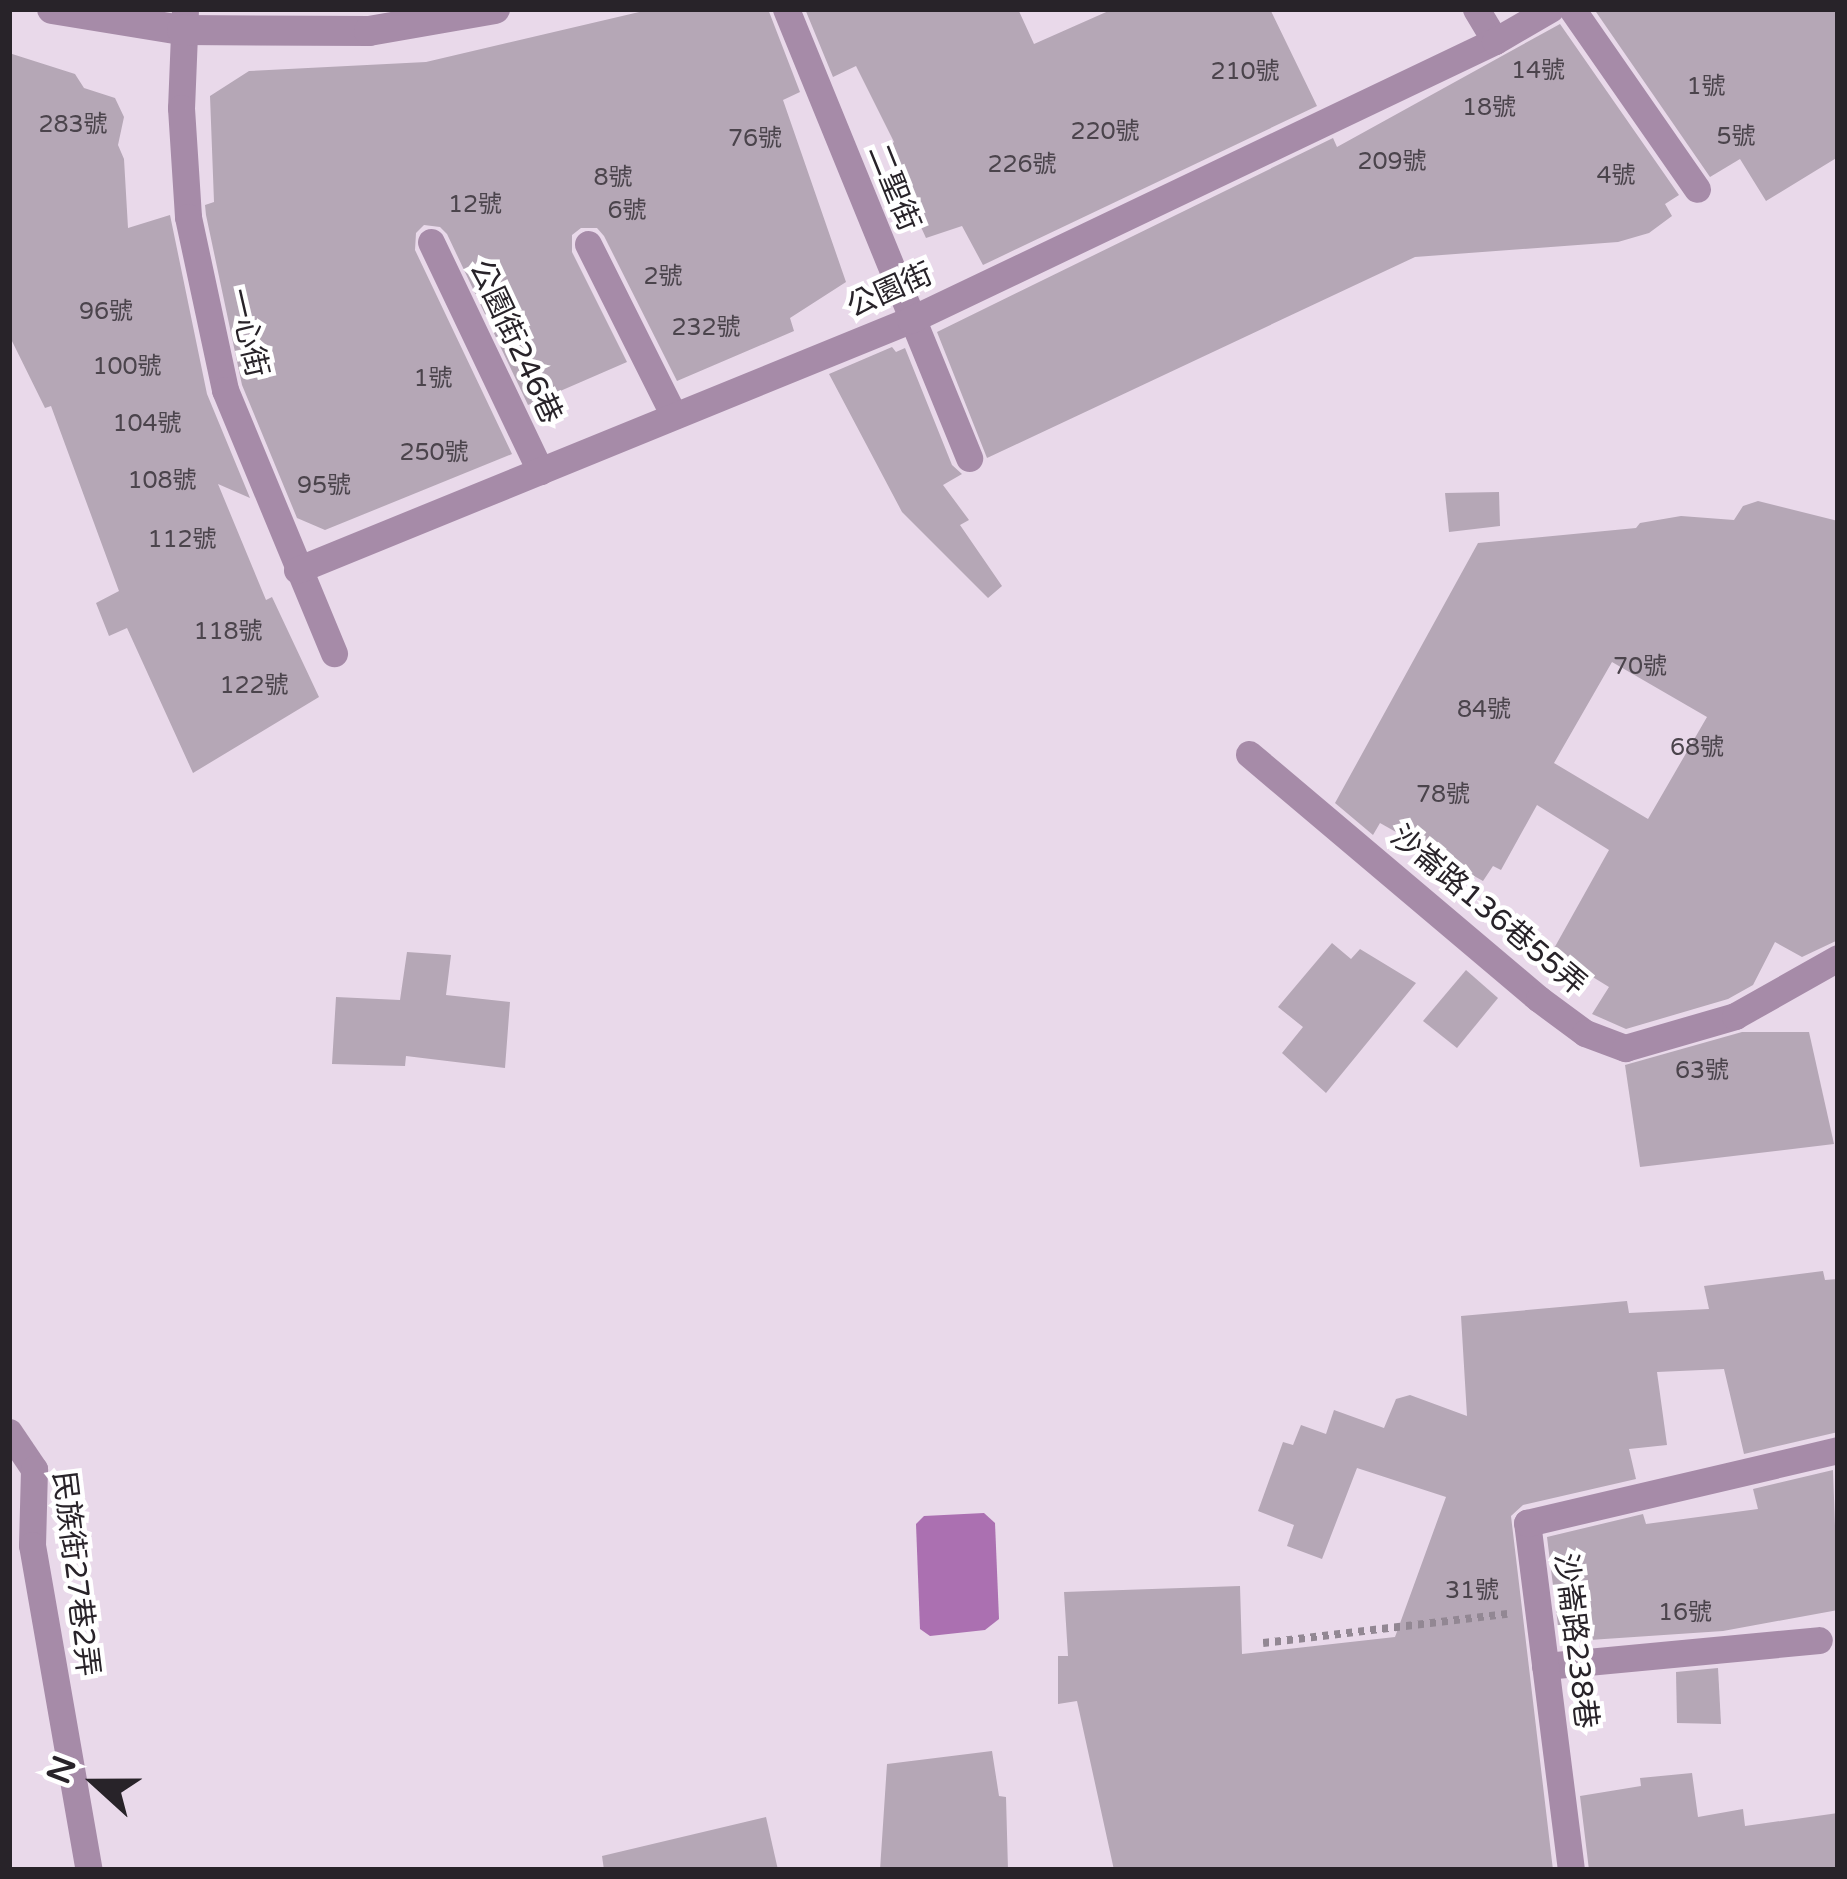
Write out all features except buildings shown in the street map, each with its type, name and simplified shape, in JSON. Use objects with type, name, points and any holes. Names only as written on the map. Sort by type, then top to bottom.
[{"type":"street","points":[[52,9],[369,31],[495,9]]},
{"type":"lane","name":"二聖街","points":[[786,9],[969,458]]},
{"type":"lane","points":[[1476,9],[1495,41]]},
{"type":"lane","name":"公園街","points":[[297,570],[910,320],[1495,41],[1550,9]]},
{"type":"lane","points":[[1572,9],[1697,189]]},
{"type":"lane","name":"一心街","points":[[184,20],[188,217],[225,390],[334,653]]},
{"type":"lane","name":"公園街246巷","points":[[431,242],[540,471]]},
{"type":"lane","points":[[588,244],[674,416]]},
{"type":"lane","name":"沙崙路136巷55弄","points":[[1249,754],[1539,999],[1585,1033],[1624,1048],[1736,1016],[1838,958]]},
{"type":"lane","name":"民族街27巷2弄","points":[[9,1432],[34,1469],[32,1545],[89,1870]]},
{"type":"lane","name":"沙崙路238巷","points":[[1571,1870],[1528,1523],[1838,1450]]},
{"type":"lane","points":[[1545,1666],[1819,1640]]},
{"type":"path","points":[[1263,1642],[1538,1610]]},
{"type":"shaded area","points":[[984,1513],[995,1523],[999,1619],[985,1630],[930,1636],[920,1629],[916,1524],[924,1516]]}]
